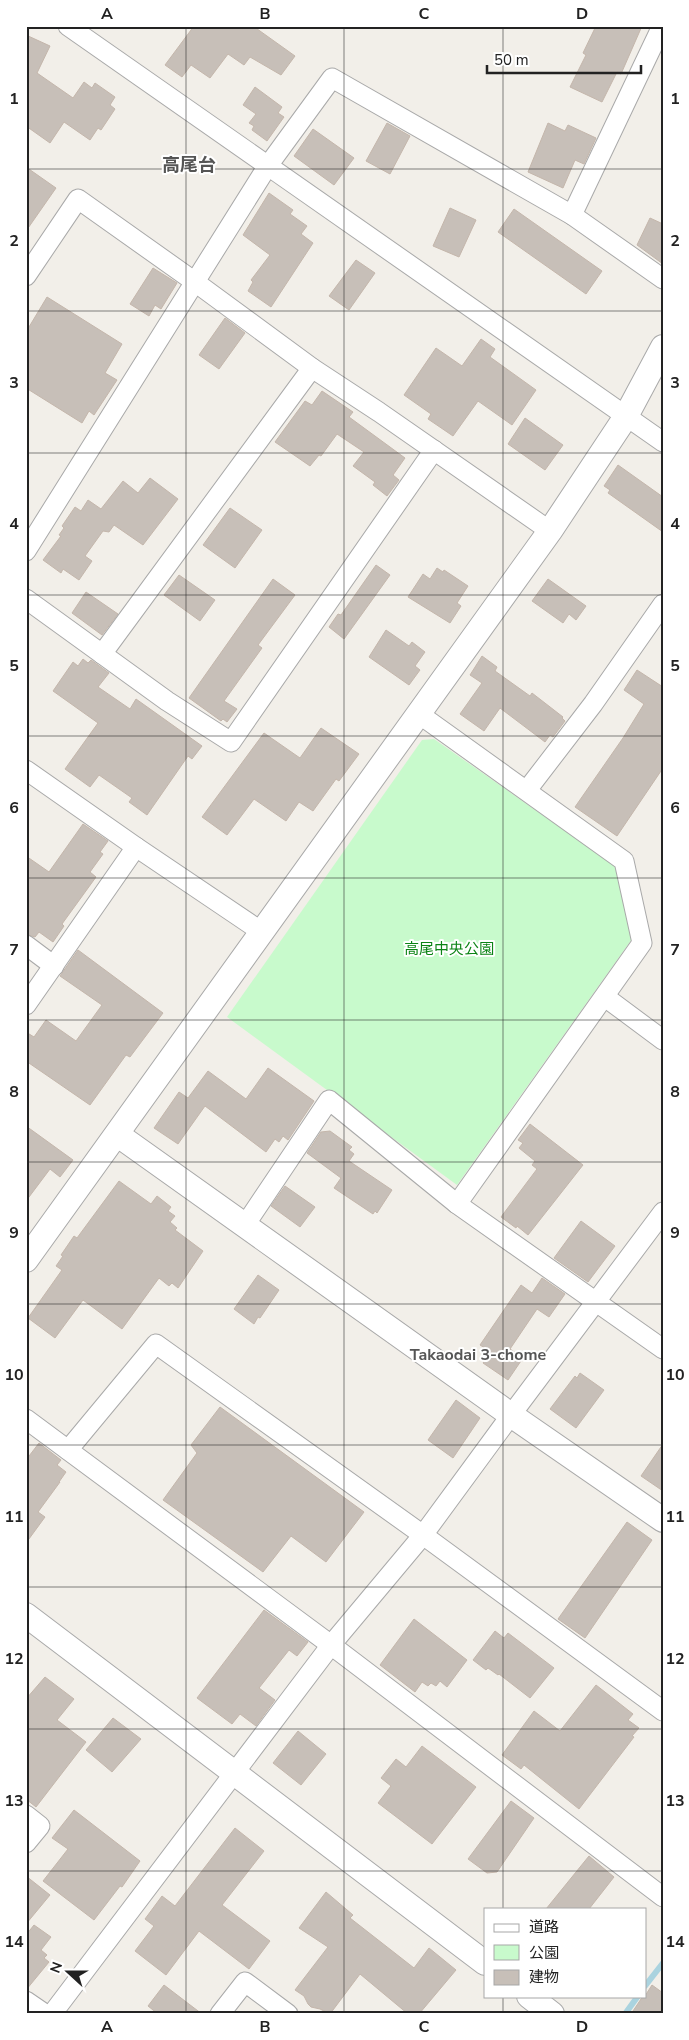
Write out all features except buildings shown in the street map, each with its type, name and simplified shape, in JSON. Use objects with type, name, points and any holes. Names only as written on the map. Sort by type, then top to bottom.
[{"type":"street","points":[[68,26],[625,418],[663,442]]},
{"type":"street","points":[[572,214],[662,26]]},
{"type":"street","points":[[26,551],[267,167],[332,78],[572,214],[663,278]]},
{"type":"street","points":[[26,276],[78,199],[312,368],[434,450],[550,532]]},
{"type":"street","points":[[26,1260],[118,1135],[550,532],[625,418],[663,347]]},
{"type":"street","points":[[102,654],[312,368]]},
{"type":"street","points":[[26,599],[167,701],[231,742],[434,450]]},
{"type":"street","points":[[527,790],[593,704],[663,604]]},
{"type":"street","points":[[419,714],[624,860],[642,944],[458,1204]]},
{"type":"street","points":[[26,770],[262,932]]},
{"type":"street","points":[[26,1004],[136,847]]},
{"type":"street","points":[[26,945],[54,966]]},
{"type":"street","points":[[605,997],[663,1040]]},
{"type":"street","points":[[245,1225],[330,1100],[458,1204],[663,1349]]},
{"type":"street","points":[[118,1135],[511,1415],[663,1520]]},
{"type":"street","points":[[52,2014],[331,1645],[424,1535],[663,1212]]},
{"type":"street","points":[[68,1450],[156,1344],[424,1535],[663,1711]]},
{"type":"street","points":[[26,1419],[331,1645],[663,1897]]},
{"type":"street","points":[[26,1615],[484,1962]]},
{"type":"street","points":[[26,1815],[40,1826],[26,1843]]},
{"type":"street","points":[[220,2014],[244,1982],[288,2014]]},
{"type":"street","points":[[532,1998],[552,2014]]},
{"type":"street","points":[[26,2001],[45,2014]]},
{"type":"green space","name":"高尾中央公園","points":[[434,739],[618,868],[632,939],[457,1185],[227,1017],[422,740]]},
{"type":"waterway","points":[[646,1985],[663,1963]]},
{"type":"waterway","points":[[625,2014],[637,1998]]},
{"type":"district","name":"高尾台","points":[[189,165]]},
{"type":"district","name":"Takaodai 3-chome","points":[[478,1355]]}]
